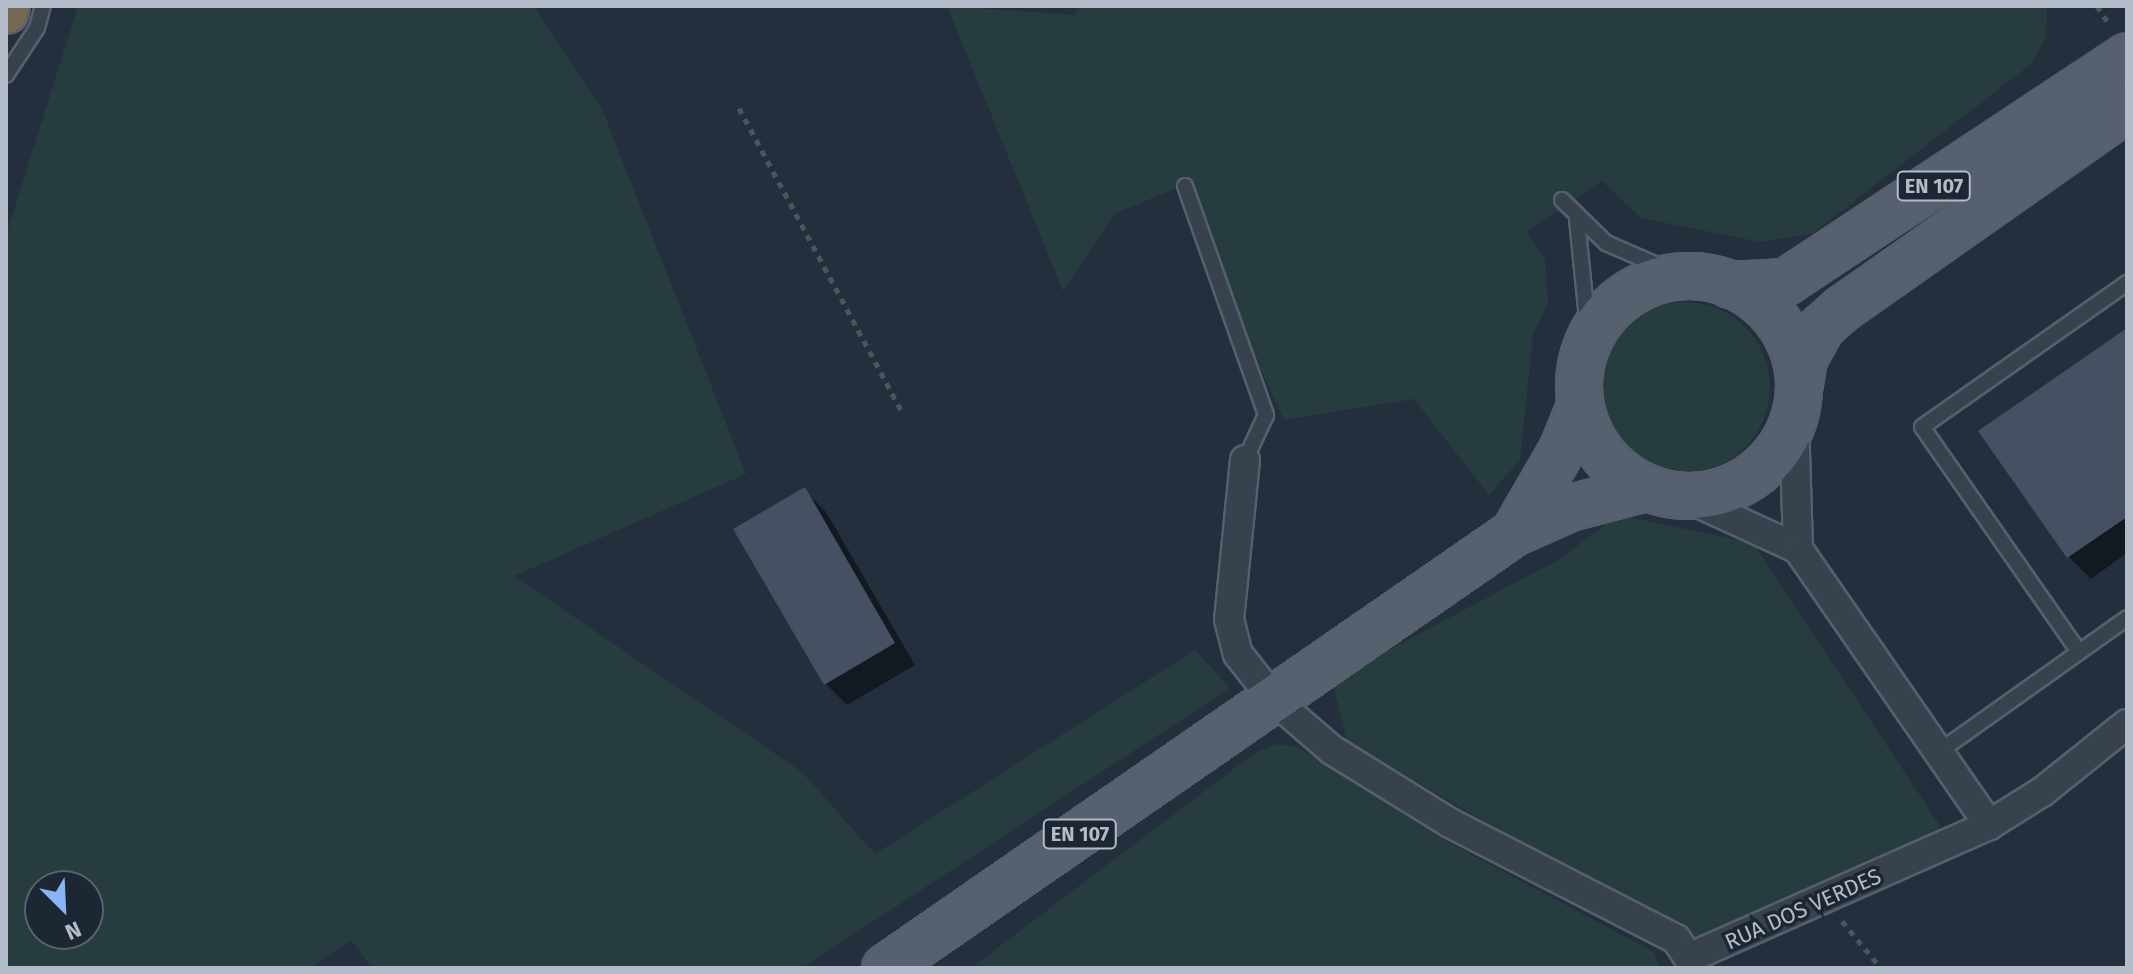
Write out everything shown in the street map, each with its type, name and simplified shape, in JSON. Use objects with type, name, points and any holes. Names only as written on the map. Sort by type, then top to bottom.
[{"type":"main road","name":"EN 107","points":[[1730,285],[1786,282],[2127,56]]},
{"type":"main road","name":"EN 107","points":[[885,968],[1514,533],[1570,508],[1665,492],[1719,492],[1752,477],[1778,452],[1797,402],[1804,359],[1822,327],[1842,309],[2127,109]]},
{"type":"main road","name":"EN 107","points":[[1665,492],[1616,469],[1592,440],[1580,406],[1579,369],[1589,338],[1613,305],[1644,284],[1680,275],[1730,285],[1750,293],[1776,317],[1793,349],[1797,402]]},
{"type":"main road","name":"EN 107","points":[[1514,533],[1563,448],[1580,406]]},
{"type":"street","points":[[1797,402],[1798,549]]},
{"type":"street","name":"RUA DOS VERDES","points":[[1245,460],[1229,619],[1238,654],[1275,701],[1332,750],[1450,823],[1676,939],[1688,963],[1989,825],[2042,792],[2127,724]]},
{"type":"street","points":[[1665,492],[1798,549],[1989,825]]},
{"type":"lane","points":[[6,75],[37,28],[43,6]]},
{"type":"lane","points":[[1185,186],[1266,415],[1245,460]]},
{"type":"lane","points":[[1562,200],[1577,220],[1606,243],[1680,275]]},
{"type":"lane","points":[[1577,220],[1589,338]]},
{"type":"lane","points":[[2079,652],[1922,427],[2127,283]]},
{"type":"lane","points":[[1940,751],[2127,618]]},
{"type":"path","points":[[739,108],[901,410]]},
{"type":"path","points":[[1826,902],[1881,968]]},
{"type":"green space","points":[[78,6],[534,6],[602,109],[746,474],[514,576],[802,772],[875,854],[1195,650],[1230,688],[802,968],[372,968],[351,940],[310,968],[6,968],[6,235]]},
{"type":"green space","points":[[947,6],[1075,15],[1078,6],[2047,6],[2046,39],[2031,64],[1812,234],[1761,242],[1641,218],[1602,181],[1527,232],[1545,259],[1548,302],[1533,335],[1520,460],[1489,495],[1414,399],[1284,420],[1177,188],[1116,213],[1063,291]]},
{"type":"green space","points":[[1685,302],[1718,308],[1745,327],[1764,354],[1770,387],[1764,420],[1745,447],[1718,466],[1685,472],[1652,466],[1625,447],[1606,420],[1600,387],[1606,354],[1625,327],[1652,308]]},
{"type":"green space","points":[[1618,515],[1753,543],[1944,832],[1703,949],[1347,741],[1332,680],[1558,560]]},
{"type":"green space","points":[[1277,744],[1298,747],[1441,838],[1654,952],[1660,968],[971,968],[1256,752]]},
{"type":"building","points":[[2127,328],[2127,517],[2067,558],[1978,431]]},
{"type":"building","points":[[805,487],[895,643],[824,685],[733,529]]}]
